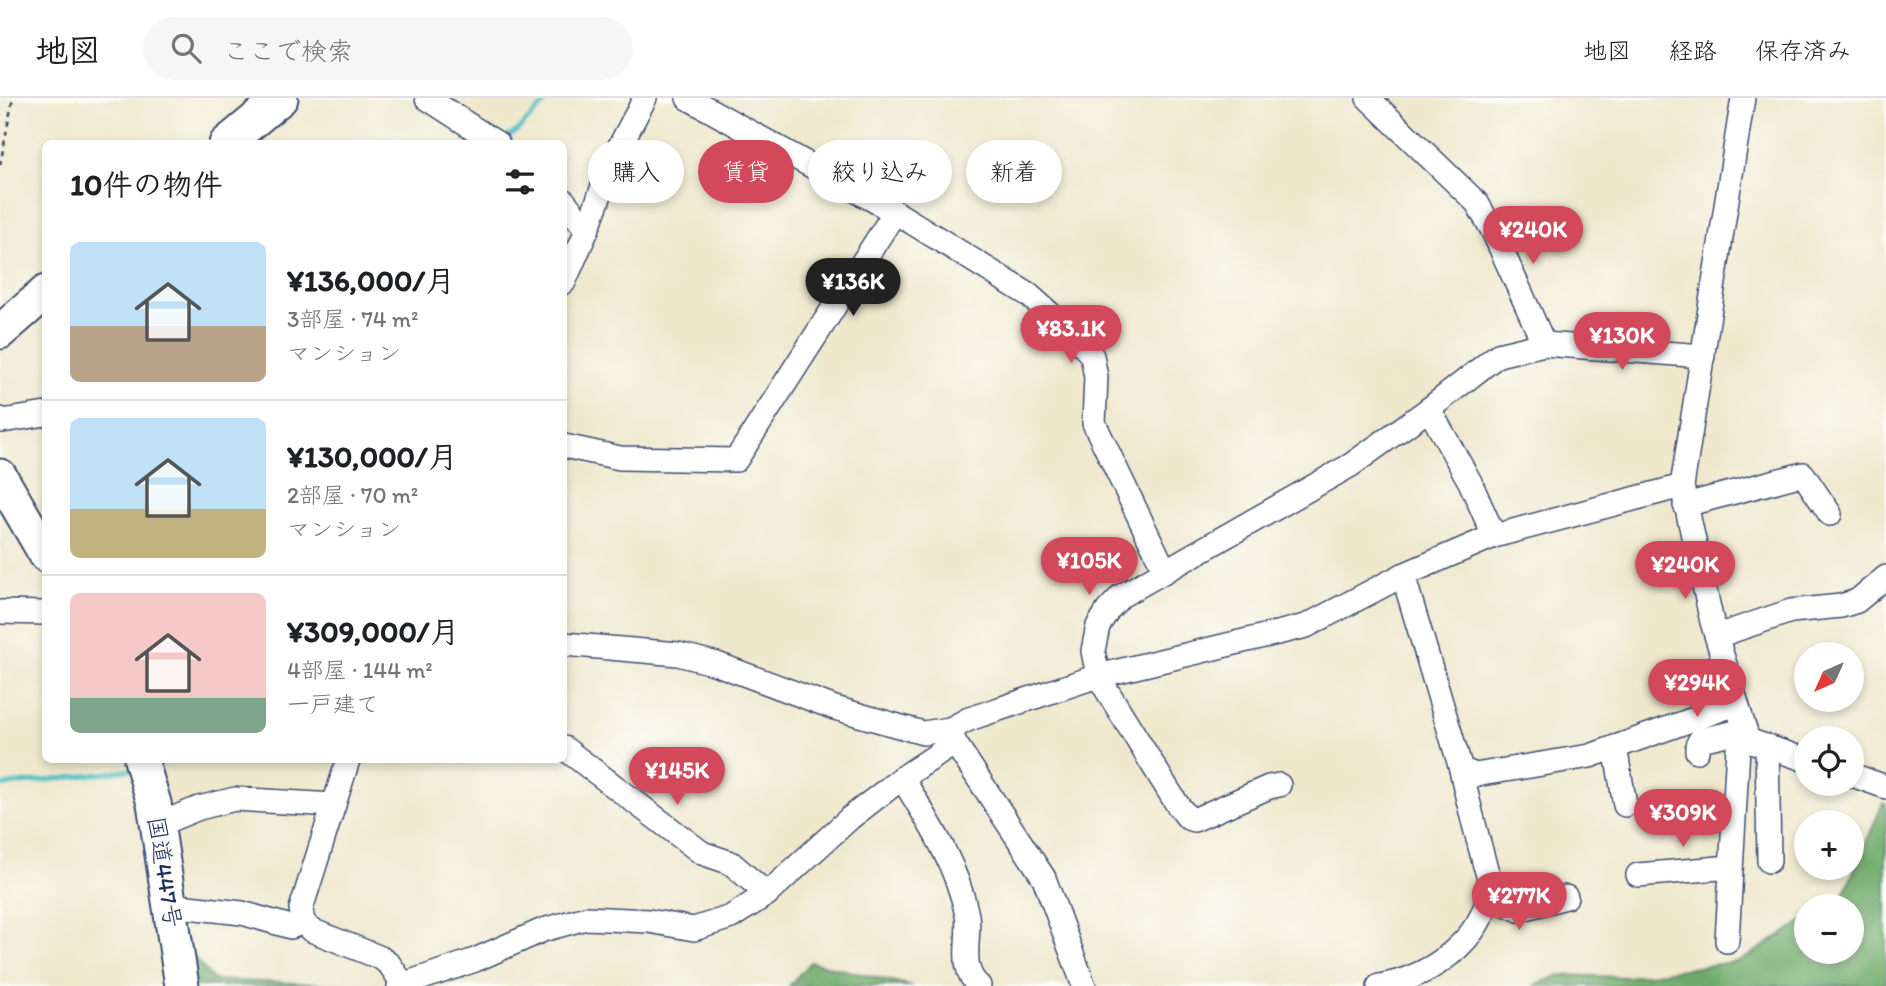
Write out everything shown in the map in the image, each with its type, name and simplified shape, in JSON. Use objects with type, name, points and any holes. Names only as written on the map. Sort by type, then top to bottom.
[{"type":"highway","points":[[231,140],[281,98]]},
{"type":"highway","points":[[0,332],[42,295]]},
{"type":"highway","points":[[0,476],[42,548]]},
{"type":"highway","name":"国道447号","points":[[142,763],[158,825],[182,986]]},
{"type":"street","points":[[427,98],[493,140]]},
{"type":"street","points":[[567,275],[614,159],[645,98]]},
{"type":"street","points":[[688,98],[895,212],[1030,295],[1076,337],[1092,356],[1096,377],[1094,424],[1165,571]]},
{"type":"street","points":[[1368,98],[1477,203],[1493,231],[1544,344]]},
{"type":"street","points":[[1743,98],[1683,496],[1717,636],[1748,740],[1794,756]]},
{"type":"street","points":[[567,205],[587,230]]},
{"type":"street","points":[[567,447],[620,458],[736,460],[895,212]]},
{"type":"street","points":[[1279,785],[1195,820],[1188,818],[1098,676],[1093,651],[1098,626],[1121,596],[1351,464],[1429,410],[1498,355],[1544,344],[1703,356]]},
{"type":"street","points":[[1429,410],[1470,482],[1494,536]]},
{"type":"street","points":[[0,419],[2,421],[42,415]]},
{"type":"street","points":[[347,763],[301,909],[303,922],[311,930],[381,958],[390,965],[401,985],[475,960],[543,930],[586,918],[649,921],[694,929],[731,917],[767,894],[850,818],[953,736],[969,719],[1098,676],[1306,626],[1403,575],[1494,536],[1803,474],[1830,514]]},
{"type":"street","points":[[1403,575],[1461,769],[1491,887],[1506,904],[1519,910],[1566,897]]},
{"type":"street","points":[[1717,636],[1791,611],[1841,606],[1857,601],[1886,577]]},
{"type":"street","points":[[0,612],[42,613]]},
{"type":"street","points":[[567,644],[678,654],[717,664],[835,708],[895,727],[953,736]]},
{"type":"street","points":[[1461,769],[1475,775],[1590,756],[1736,704]]},
{"type":"street","points":[[1698,751],[1700,740],[1745,730]]},
{"type":"street","points":[[1727,940],[1738,748],[1745,730]]},
{"type":"street","points":[[953,736],[1044,878],[1084,986]]},
{"type":"street","points":[[1767,746],[1769,861]]},
{"type":"street","points":[[1615,747],[1625,805]]},
{"type":"street","points":[[567,750],[702,853],[731,863],[767,894]]},
{"type":"street","points":[[902,778],[930,824],[962,891],[968,920],[967,967],[971,980],[979,986]]},
{"type":"street","points":[[1864,779],[1886,787]]},
{"type":"street","points":[[158,825],[198,808],[235,799],[334,806]]},
{"type":"street","points":[[1638,875],[1731,867]]},
{"type":"street","points":[[1379,986],[1433,968],[1459,947],[1481,917],[1491,887]]},
{"type":"street","points":[[170,905],[243,913],[290,927],[303,922]]},
{"type":"path","points":[[0,165],[13,98]]},
{"type":"green space","points":[[1883,803],[1886,804],[1886,986],[1533,986],[1560,975],[1627,977],[1741,961],[1794,927],[1794,964],[1864,964],[1864,894],[1844,894],[1850,880],[1864,880],[1864,847]]},
{"type":"green space","points":[[177,937],[213,980],[379,986],[165,986]]},
{"type":"green space","points":[[810,962],[913,986],[789,986]]},
{"type":"waterway","points":[[502,140],[516,132],[550,98]]},
{"type":"waterway","points":[[157,764],[161,763]]},
{"type":"waterway","points":[[0,786],[131,770]]}]
